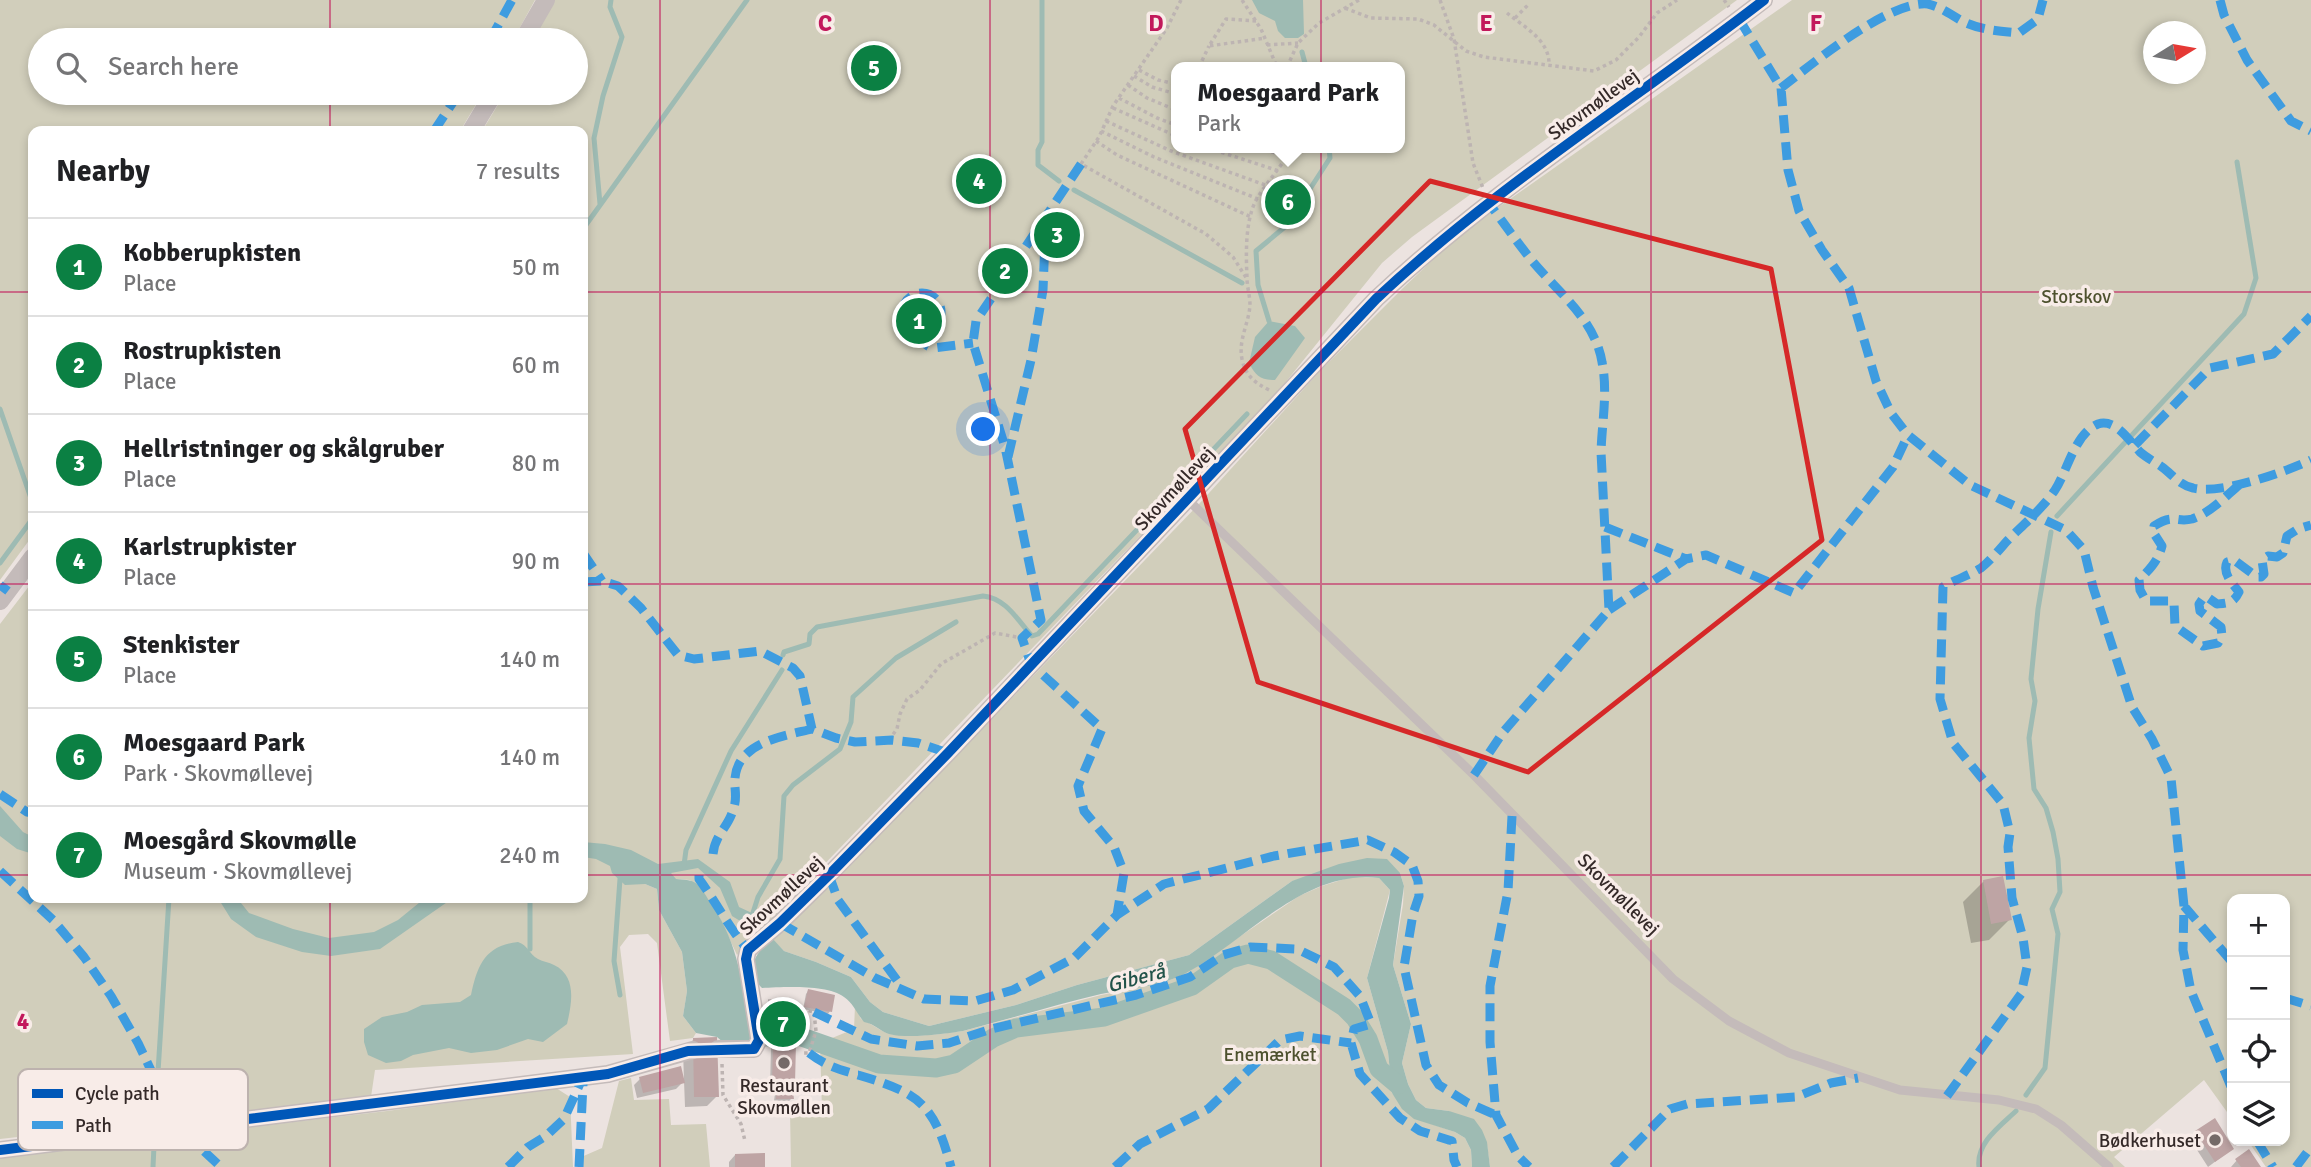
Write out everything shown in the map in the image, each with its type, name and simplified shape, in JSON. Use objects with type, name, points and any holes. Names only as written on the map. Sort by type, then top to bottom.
[{"type":"street","points":[[530,28],[546,0]]},
{"type":"street","name":"Skovmøllevej","points":[[720,1049],[754,1049],[758,1045],[746,959],[748,950],[829,875],[948,753],[1376,299],[1420,258],[1488,202],[1764,0]]},
{"type":"street","points":[[474,126],[487,105]]},
{"type":"street","points":[[0,601],[28,564]]},
{"type":"street","points":[[248,1119],[608,1074],[693,1050]]},
{"type":"street","points":[[0,1150],[18,1148]]},
{"type":"lane","name":"Skovmøllevej","points":[[1187,499],[1474,775],[1673,979],[1730,1021],[1789,1053],[1900,1090],[1999,1100],[2036,1109],[2062,1125],[2109,1167]]},
{"type":"path","points":[[1181,0],[1167,28],[1119,98],[1081,164],[1206,234],[1233,257],[1247,279]]},
{"type":"path","points":[[1242,0],[1265,38],[1275,62]]},
{"type":"path","points":[[1289,62],[1298,43],[1319,23],[1359,0]]},
{"type":"path","points":[[1440,0],[1454,39],[1473,163],[1488,202]]},
{"type":"path","points":[[1345,8],[1371,18],[1418,19],[1434,25],[1466,51],[1484,57],[1594,71],[1616,60],[1639,37],[1657,13],[1677,0]]},
{"type":"path","points":[[1515,19],[1528,5]]},
{"type":"path","points":[[1507,13],[1544,44],[1549,65]]},
{"type":"path","points":[[1201,62],[1226,19],[1256,21]]},
{"type":"path","points":[[1209,46],[1265,38]]},
{"type":"path","points":[[1267,45],[1298,43]]},
{"type":"path","points":[[1139,69],[1158,80],[1171,83]]},
{"type":"path","points":[[1134,76],[1152,87],[1171,93]]},
{"type":"path","points":[[1128,85],[1147,98],[1171,108]]},
{"type":"path","points":[[1119,98],[1171,123]]},
{"type":"path","points":[[1113,108],[1171,133]]},
{"type":"path","points":[[1106,121],[1171,151]]},
{"type":"path","points":[[1101,131],[1154,158],[1258,199]]},
{"type":"path","points":[[1096,141],[1117,155],[1251,217]]},
{"type":"path","points":[[1177,153],[1268,186]]},
{"type":"path","points":[[1224,153],[1279,170]]},
{"type":"path","points":[[1276,153],[1287,156]]},
{"type":"path","points":[[1269,390],[1256,384],[1247,374],[1242,359],[1241,344],[1250,306],[1247,234],[1258,199],[1288,153]]},
{"type":"path","points":[[889,740],[897,729],[907,699],[920,690],[941,664],[995,633],[1022,638]]},
{"type":"path","points":[[751,994],[784,1000],[792,1006],[814,1012],[816,1031],[810,1053],[801,1053]]},
{"type":"path","points":[[786,1033],[786,1043]]},
{"type":"path","points":[[720,1049],[723,1095],[741,1124],[745,1141]]},
{"type":"highlighted area","points":[[1430,181],[1771,269],[1822,540],[1528,772],[1258,682],[1185,429]]},
{"type":"green space","points":[[0,0],[535,0],[520,28],[28,28],[28,105],[476,105],[463,126],[28,126],[28,542],[0,580]]},
{"type":"green space","points":[[553,0],[1737,0],[1412,237],[1382,263],[1272,399],[737,955],[716,910],[690,880],[625,884],[645,884],[657,889],[659,910],[682,952],[687,991],[683,1016],[696,1033],[693,1038],[670,1041],[657,943],[648,934],[629,935],[620,947],[633,1054],[375,1070],[371,1097],[248,1111],[248,1069],[18,1069],[18,1137],[0,1139],[0,624],[28,588],[28,903],[588,903],[588,126],[485,126],[498,105],[588,105],[588,28],[538,28]]},
{"type":"green space","name":"Storskov","points":[[1792,0],[2311,0],[2311,1167],[2266,1167],[2251,1146],[2290,1146],[2290,894],[2227,894],[2227,1112],[2204,1080],[2114,1157],[2125,1167],[1490,1167],[1487,1145],[1449,1111],[1426,1108],[1416,1100],[1408,1084],[1402,1063],[1411,1024],[1393,965],[1403,904],[1404,886],[1400,873],[1292,881],[1189,955],[1077,985],[1016,1005],[929,1026],[883,1012],[870,1002],[851,977],[784,951],[772,939],[848,868],[1199,504],[1321,370],[1459,235]]},
{"type":"green space","name":"Enemærket","points":[[1351,877],[1379,878],[1390,890],[1367,978],[1388,1052],[1392,1093],[1414,1118],[1465,1138],[1471,1150],[1472,1167],[791,1167],[790,1110],[822,1110],[820,1043],[854,1029],[855,1006],[861,1019],[887,1033],[927,1035],[963,1031],[1101,995],[1163,983],[1188,972],[1299,896]]},
{"type":"green space","points":[[631,1078],[634,1100],[669,1099],[671,1125],[706,1124],[710,1167],[579,1167],[579,1158],[602,1148],[619,1081]]},
{"type":"green space","points":[[556,1088],[570,1097],[573,1167],[0,1167],[0,1156],[52,1150],[248,1150],[248,1127]]},
{"type":"water","points":[[1252,0],[1303,0],[1304,34],[1298,38],[1285,38],[1278,31],[1275,21],[1259,13]]},
{"type":"water","points":[[1269,321],[1295,326],[1305,338],[1275,380],[1259,376],[1249,363],[1255,337]]},
{"type":"water","points":[[0,806],[28,834],[28,852],[17,849],[0,836]]},
{"type":"water","points":[[588,842],[631,850],[658,864],[698,859],[730,882],[739,907],[767,920],[755,930],[732,916],[720,888],[698,868],[671,873],[676,879],[695,882],[720,918],[739,969],[751,1042],[724,1043],[717,1037],[696,1033],[683,1016],[687,991],[682,952],[659,910],[657,889],[645,884],[625,885],[612,873],[610,866],[588,858]]},
{"type":"water","name":"Giberå","points":[[1367,858],[1387,859],[1400,873],[1404,886],[1393,965],[1411,1024],[1402,1063],[1408,1084],[1416,1100],[1426,1108],[1449,1111],[1474,1119],[1487,1142],[1490,1167],[1472,1167],[1471,1150],[1465,1138],[1455,1132],[1414,1119],[1402,1109],[1392,1093],[1388,1052],[1367,978],[1390,890],[1379,878],[1352,878],[1326,884],[1301,895],[1178,977],[1101,994],[963,1031],[916,1036],[889,1034],[864,1022],[850,1003],[836,993],[804,987],[762,988],[753,974],[752,968],[757,955],[772,938],[784,951],[851,977],[870,1002],[883,1012],[929,1026],[1016,1005],[1077,985],[1189,955],[1292,881],[1339,864]]},
{"type":"water","points":[[221,903],[241,903],[249,913],[293,929],[329,938],[374,932],[398,920],[419,903],[446,903],[380,949],[331,956],[302,952],[256,937],[231,919]]},
{"type":"water","points":[[518,942],[535,957],[554,965],[566,976],[571,991],[567,1024],[543,1042],[528,1039],[497,1050],[471,1053],[449,1048],[386,1063],[368,1055],[364,1029],[382,1017],[407,1012],[422,1005],[460,1002],[471,995],[476,975],[490,952]]},
{"type":"building","points":[[2003,876],[2012,920],[1991,924],[1983,880]]},
{"type":"building","points":[[808,989],[835,995],[832,1012],[804,1007]]},
{"type":"building","points":[[796,1013],[797,1032],[770,1034],[769,1015]]},
{"type":"building","points":[[717,1037],[719,1097],[694,1097],[693,1038]]},
{"type":"building","name":"Restaurant Skovmøllen","points":[[773,1043],[796,1043],[795,1084],[792,1084],[794,1099],[776,1099],[777,1084],[772,1084]]},
{"type":"building","points":[[681,1066],[685,1083],[643,1093],[639,1077]]},
{"type":"building","name":"Bødkerhuset","points":[[2215,1118],[2227,1138],[2227,1146],[2234,1149],[2215,1162],[2195,1131]]},
{"type":"building","points":[[2249,1149],[2261,1167],[2241,1167],[2235,1159]]},
{"type":"building","points":[[765,1153],[765,1167],[735,1167],[735,1154]]},
{"type":"waterway","points":[[600,204],[594,138],[603,96],[622,37],[610,7],[611,0]]},
{"type":"waterway","points":[[588,222],[747,0]]},
{"type":"waterway","points":[[1042,0],[1042,142],[1038,150],[1038,165],[1059,181]]},
{"type":"waterway","points":[[1302,52],[1305,62]]},
{"type":"waterway","points":[[1269,321],[1258,285],[1256,251],[1286,226],[1330,158],[1330,153]]},
{"type":"waterway","points":[[2057,516],[2244,314],[2256,278],[2237,162]]},
{"type":"waterway","points":[[1074,190],[1242,283]]},
{"type":"waterway","points":[[0,409],[28,490]]},
{"type":"waterway","points":[[783,655],[784,652],[809,644],[810,634],[817,627],[983,596],[1005,606],[1032,636],[1038,634],[1247,414]]},
{"type":"waterway","points":[[0,563],[28,525]]},
{"type":"waterway","points":[[2026,1095],[2045,1068],[2058,934],[2052,909],[2060,892],[2053,832],[2046,808],[2034,789],[2029,738],[2035,701],[2031,679],[2038,609],[2051,532]]},
{"type":"waterway","points":[[751,919],[758,897],[780,859],[784,796],[793,785],[840,749],[851,722],[853,697],[896,658],[956,622]]},
{"type":"waterway","points":[[684,865],[686,850],[731,751],[782,670]]},
{"type":"waterway","points":[[620,879],[614,961],[620,995]]},
{"type":"waterway","points":[[158,1069],[169,903]]},
{"type":"waterway","points":[[530,903],[530,949]]},
{"type":"waterway","points":[[767,1037],[799,1036],[879,1064],[936,1068],[954,1064],[993,1038],[1016,1028],[1104,1017],[1192,986],[1230,959],[1248,954],[1271,960],[1344,1007],[1355,1018],[1368,1039],[1379,1069],[1398,1085]]},
{"type":"waterway","points":[[1979,1167],[1979,1158],[1985,1143],[2016,1111]]},
{"type":"waterway","points":[[153,1167],[154,1150]]},
{"type":"marked path","points":[[497,28],[512,0]]},
{"type":"marked path","points":[[1781,88],[1873,22],[1912,5],[1928,4],[1976,26],[2019,33],[2038,19],[2043,0]]},
{"type":"marked path","points":[[2220,0],[2224,15],[2247,60],[2291,121],[2311,131]]},
{"type":"marked path","points":[[1739,19],[1781,88],[1788,170],[1799,211],[1849,288],[1876,381],[1891,413],[1908,435],[1970,485],[2066,530],[2084,550],[2093,587],[2132,707],[2152,739],[2171,778],[2184,906],[2183,950],[2191,991],[2229,1083]]},
{"type":"marked path","points":[[437,126],[451,105]]},
{"type":"marked path","points":[[1081,164],[976,321],[973,343],[1005,447],[1041,620],[1022,638],[1031,664],[1102,729],[1078,786],[1084,811],[1114,847],[1124,873],[1117,915]]},
{"type":"marked path","points":[[1474,775],[1504,731],[1609,610],[1601,452],[1605,384],[1598,347],[1584,320],[1533,262],[1488,202]]},
{"type":"marked path","points":[[1008,457],[1031,360],[1043,290],[1046,215]]},
{"type":"marked path","points":[[922,293],[936,298],[941,312],[936,326],[922,331],[908,326],[903,312],[908,298],[922,293]]},
{"type":"marked path","points":[[2135,445],[2210,368],[2273,354],[2311,316]]},
{"type":"marked path","points":[[921,331],[924,342],[933,348],[973,343]]},
{"type":"marked path","points":[[1947,1096],[2021,994],[2027,967],[2023,938],[2012,898],[2008,847],[2010,833],[2003,804],[1953,743],[1940,699],[1943,587],[1981,568],[2038,510],[2055,490],[2077,444],[2098,424],[2111,424],[2117,428],[2143,454],[2180,482],[2193,488],[2235,485],[2311,460]]},
{"type":"marked path","points":[[1609,610],[1686,559],[1706,555],[1794,593],[1893,467],[1908,435]]},
{"type":"marked path","points":[[2239,485],[2199,516],[2187,520],[2166,520],[2154,526],[2153,532],[2162,546],[2156,560],[2139,580],[2140,590],[2146,601],[2174,603],[2175,626],[2203,646],[2218,643],[2222,636],[2221,627],[2200,611],[2199,604],[2204,597],[2217,604],[2227,603],[2239,592],[2227,574],[2227,562],[2234,560],[2257,577],[2261,577],[2264,574],[2262,560],[2283,553],[2287,536],[2311,525]]},
{"type":"marked path","points":[[1605,527],[1686,559]]},
{"type":"marked path","points":[[588,560],[602,581]]},
{"type":"marked path","points":[[588,582],[602,581],[618,586],[641,608],[678,655],[694,659],[760,651],[793,668],[800,676],[812,729],[855,742],[892,740],[918,743],[948,753]]},
{"type":"marked path","points":[[0,585],[8,591]]},
{"type":"marked path","points":[[713,854],[716,841],[731,816],[736,798],[735,778],[744,756],[776,738],[812,729]]},
{"type":"marked path","points":[[0,794],[28,812]]},
{"type":"marked path","points":[[1512,816],[1508,891],[1490,986],[1490,1042],[1496,1115],[1518,1156],[1529,1167]]},
{"type":"marked path","points":[[780,923],[875,978],[924,999],[975,1001],[1013,990],[1074,958],[1117,915],[1164,884],[1274,856],[1368,840],[1394,852],[1412,865],[1418,881],[1419,896],[1413,914],[1404,967],[1426,1065],[1439,1085],[1468,1103],[1496,1115]]},
{"type":"marked path","points":[[0,871],[28,897]]},
{"type":"marked path","points":[[699,875],[699,879],[748,950]]},
{"type":"marked path","points":[[829,875],[838,900],[902,987]]},
{"type":"marked path","points":[[35,903],[84,957],[111,996],[150,1069]]},
{"type":"marked path","points":[[2184,906],[2228,957]]},
{"type":"marked path","points":[[814,1012],[871,1039],[917,1046],[949,1043],[991,1029],[1136,995],[1190,977],[1223,955],[1250,947],[1297,949],[1334,967],[1360,996],[1371,1024],[1354,1029],[1351,1043],[1360,1074],[1400,1118],[1420,1131],[1452,1141],[1457,1167]]},
{"type":"marked path","points":[[2290,1000],[2311,1006]]},
{"type":"marked path","points":[[1115,1167],[1140,1144],[1208,1109],[1280,1040],[1300,1036],[1351,1043]]},
{"type":"marked path","points":[[809,1053],[832,1067],[910,1095],[921,1104],[938,1129],[951,1167]]},
{"type":"marked path","points":[[508,1167],[528,1147],[546,1136],[564,1119],[583,1077]]},
{"type":"marked path","points":[[1613,1167],[1670,1109],[1687,1104],[1796,1097],[1831,1083],[1858,1078]]},
{"type":"marked path","points":[[579,1167],[583,1084]]},
{"type":"marked path","points":[[2260,1146],[2273,1167]]},
{"type":"marked path","points":[[2296,1167],[2311,1147]]},
{"type":"marked path","points":[[203,1150],[221,1167]]},
{"type":"cycle path","points":[[248,1119],[608,1074],[688,1051],[754,1049],[759,1040],[746,959],[748,950],[829,875],[948,753],[1376,299],[1422,258],[1517,182],[1764,0]]},
{"type":"cycle path","points":[[0,1150],[18,1148]]},
{"type":"place","name":"Stenkister","points":[[874,68]]},
{"type":"place","name":"Karlstrupkister","points":[[979,181]]},
{"type":"place","name":"Moesgaard Park","points":[[1288,202]]},
{"type":"place","name":"Hellristninger og skålgruber","points":[[1057,235]]},
{"type":"place","name":"Rostrupkisten","points":[[1005,271]]},
{"type":"place","name":"Kobberupkisten","points":[[919,321]]},
{"type":"place","name":"Moesgård Skovmølle","points":[[783,1024]]},
{"type":"place","name":"Restaurant Skovmøllen","points":[[784,1063]]},
{"type":"place","name":"Bødkerhuset","points":[[2215,1140]]}]
